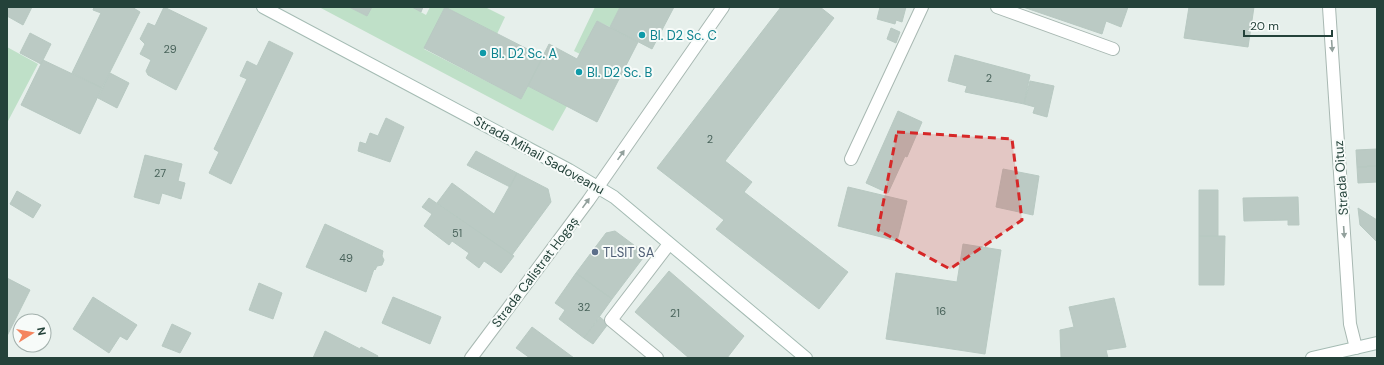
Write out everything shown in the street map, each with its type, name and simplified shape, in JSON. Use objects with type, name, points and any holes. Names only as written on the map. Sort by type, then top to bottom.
[{"type":"street","name":"Strada Mihail Sadoveanu","points":[[263,7],[598,186],[614,197],[806,358]]},
{"type":"street","name":"Strada Calistrat Hogaș","points":[[471,358],[598,186],[723,7]]},
{"type":"street","points":[[851,159],[922,7]]},
{"type":"street","points":[[997,7],[1113,49]]},
{"type":"street","name":"Strada Oituz","points":[[1329,7],[1350,324],[1356,348]]},
{"type":"street","points":[[657,358],[612,320],[669,244]]},
{"type":"street","points":[[1318,357],[1377,343]]},
{"type":"highlighted area","points":[[897,132],[1012,139],[1022,220],[950,269],[878,230]]},
{"type":"green space","points":[[319,7],[349,7],[367,16],[372,7],[412,7],[426,15],[430,7],[445,7],[424,49],[521,99],[528,86],[567,106],[553,131]]},
{"type":"green space","points":[[445,7],[485,7],[505,17],[497,34]]},
{"type":"green space","points":[[595,7],[620,7],[610,27],[597,21],[580,54],[574,51]]},
{"type":"green space","points":[[7,47],[38,64],[7,123]]},
{"type":"building","points":[[7,7],[32,7],[23,25],[7,16]]},
{"type":"building","points":[[94,7],[132,7],[140,12],[102,88],[72,73],[101,13],[93,10]]},
{"type":"building","points":[[164,7],[207,28],[176,90],[148,75],[146,71],[151,60],[140,54],[145,44],[140,39],[148,23],[155,26]]},
{"type":"building","points":[[349,7],[372,7],[367,16]]},
{"type":"building","points":[[412,7],[423,7],[421,12]]},
{"type":"building","name":"Bl. D2 Sc. A","points":[[445,7],[543,57],[521,99],[424,48]]},
{"type":"building","name":"Bl. D2 Sc. C","points":[[620,7],[674,7],[652,49],[610,27]]},
{"type":"building","points":[[781,7],[820,7],[834,18],[725,161],[752,182],[744,192],[848,272],[819,309],[716,229],[724,220],[657,168]]},
{"type":"building","points":[[880,7],[906,7],[902,22],[896,20],[895,24],[877,19]]},
{"type":"building","points":[[1023,7],[1128,7],[1121,27],[1106,21],[1102,34]]},
{"type":"building","points":[[1189,7],[1254,7],[1248,47],[1184,38]]},
{"type":"building","name":"Bl. D2 Sc. B","points":[[597,21],[638,42],[597,122],[528,86],[549,44],[577,59]]},
{"type":"building","points":[[891,28],[900,32],[896,43],[887,39]]},
{"type":"building","points":[[30,33],[51,44],[41,64],[20,53]]},
{"type":"building","points":[[269,41],[293,53],[231,184],[209,173],[219,152],[214,149],[247,79],[240,76],[247,61],[257,66]]},
{"type":"building","points":[[955,55],[1030,75],[1024,104],[965,92],[967,86],[948,81]]},
{"type":"building","points":[[43,60],[102,88],[80,134],[21,105]]},
{"type":"building","points":[[110,73],[129,83],[117,108],[98,98]]},
{"type":"building","points":[[1030,81],[1054,86],[1047,117],[1033,113],[1035,107],[1024,104]]},
{"type":"building","points":[[898,111],[922,122],[907,157],[905,156],[888,193],[866,183]]},
{"type":"building","points":[[386,118],[404,127],[390,162],[358,151],[360,142],[366,144],[370,133],[378,136]]},
{"type":"building","points":[[1377,149],[1377,166],[1357,167],[1356,150]]},
{"type":"building","points":[[476,151],[517,173],[510,187],[467,165]]},
{"type":"building","points":[[145,155],[182,164],[178,181],[185,183],[181,199],[162,193],[159,204],[134,197]]},
{"type":"building","points":[[1377,166],[1377,182],[1358,183],[1357,167]]},
{"type":"building","points":[[1003,169],[1039,176],[1033,215],[996,207]]},
{"type":"building","points":[[517,173],[548,189],[551,202],[512,255],[437,203],[452,183],[494,214]]},
{"type":"building","points":[[848,187],[907,201],[897,241],[838,226]]},
{"type":"building","points":[[1199,190],[1218,190],[1218,236],[1199,236]]},
{"type":"building","points":[[17,191],[41,205],[33,218],[10,204]]},
{"type":"building","points":[[1298,197],[1299,225],[1288,225],[1288,220],[1244,221],[1243,198]]},
{"type":"building","points":[[429,198],[514,256],[501,273],[484,261],[479,268],[466,258],[469,253],[452,241],[449,245],[424,226],[432,214],[422,207]]},
{"type":"building","points":[[1358,208],[1377,220],[1377,242],[1360,225]]},
{"type":"building","points":[[325,224],[383,251],[382,256],[384,260],[382,265],[377,266],[375,270],[374,269],[366,292],[306,267]]},
{"type":"building","points":[[615,231],[646,254],[612,299],[576,273],[606,233]]},
{"type":"building","points":[[1199,236],[1225,236],[1224,285],[1199,285]]},
{"type":"building","points":[[963,244],[1001,250],[985,354],[886,339],[896,273],[957,282]]},
{"type":"building","points":[[669,271],[744,336],[727,358],[689,358],[635,312]]},
{"type":"building","points":[[576,273],[612,299],[584,338],[559,319],[565,310],[555,303]]},
{"type":"building","points":[[7,278],[30,290],[18,313],[12,313],[12,326],[7,336]]},
{"type":"building","points":[[259,283],[282,293],[273,319],[249,310]]},
{"type":"building","points":[[93,297],[137,325],[127,340],[120,336],[109,353],[73,329]]},
{"type":"building","points":[[393,297],[441,317],[430,344],[382,323]]},
{"type":"building","points":[[1114,298],[1126,347],[1106,350],[1108,358],[1061,358],[1060,330],[1074,327],[1069,307]]},
{"type":"building","points":[[600,317],[608,324],[593,344],[584,338]]},
{"type":"building","points":[[172,324],[191,333],[180,353],[162,346]]},
{"type":"building","points":[[532,327],[574,358],[530,358],[516,348]]},
{"type":"building","points":[[325,331],[360,349],[361,347],[378,356],[377,358],[313,358]]},
{"type":"place","name":"Bl. D2 Sc. C","points":[[642,35]]},
{"type":"place","name":"Bl. D2 Sc. A","points":[[483,53]]},
{"type":"place","name":"Bl. D2 Sc. B","points":[[579,72]]},
{"type":"place","name":"TLSIT SA","points":[[595,252]]}]
